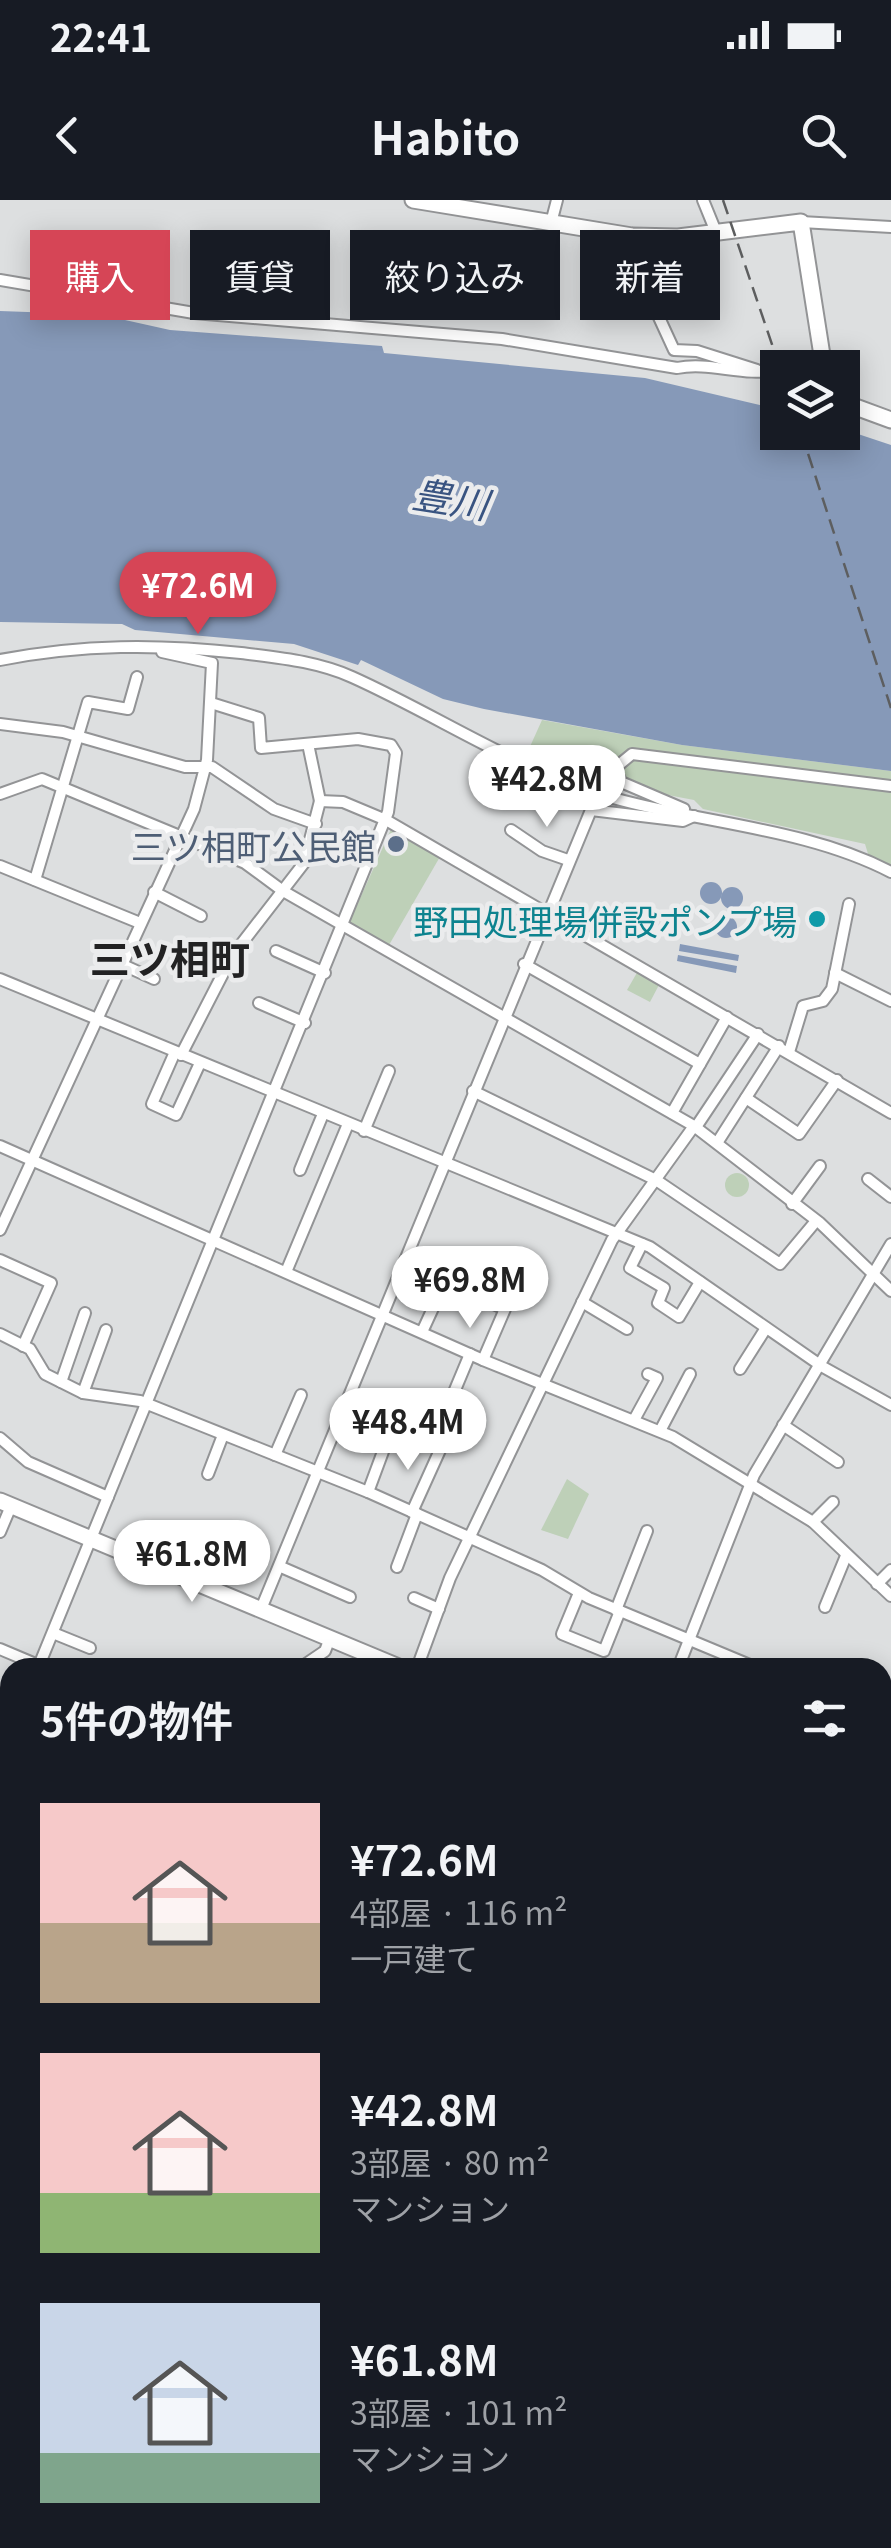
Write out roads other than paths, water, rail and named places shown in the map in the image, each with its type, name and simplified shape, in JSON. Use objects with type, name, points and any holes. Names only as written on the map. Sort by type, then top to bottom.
[{"type":"main road","points":[[413,200],[592,230]]},
{"type":"main road","points":[[720,232],[801,222],[821,350]]},
{"type":"main road","points":[[860,409],[891,420]]},
{"type":"main road","points":[[6,1504],[377,1658]]},
{"type":"street","points":[[551,224],[556,200]]},
{"type":"street","points":[[703,200],[715,230]]},
{"type":"street","points":[[801,222],[890,227],[891,236]]},
{"type":"street","points":[[0,280],[194,312],[502,339],[678,368],[700,364],[760,374]]},
{"type":"street","points":[[660,320],[674,350],[697,350],[751,365],[760,372]]},
{"type":"street","points":[[0,660],[73,647],[139,644],[300,660],[329,668],[558,778],[612,798],[832,846],[891,872]]},
{"type":"street","points":[[0,1230],[180,835],[206,768],[211,703],[209,660],[149,650],[139,644]]},
{"type":"street","points":[[35,880],[88,702],[128,709],[137,677]]},
{"type":"street","points":[[44,1658],[386,820],[396,753],[392,745],[358,740],[261,748],[259,718],[211,703]]},
{"type":"street","points":[[0,724],[78,736],[185,767],[227,774],[274,809],[316,824]]},
{"type":"street","points":[[200,1063],[176,1115],[152,1104],[224,969],[304,864],[320,801],[308,744]]},
{"type":"street","points":[[694,816],[620,782],[615,775],[620,760],[632,754],[891,786]]},
{"type":"street","points":[[0,794],[42,779],[245,863],[284,891],[695,1127],[816,1221],[891,1291]]},
{"type":"street","points":[[320,801],[342,802],[386,820],[891,1113]]},
{"type":"street","points":[[261,1609],[383,1322],[382,1314],[524,964],[591,810],[684,821],[694,816]]},
{"type":"street","points":[[511,830],[542,851],[568,860]]},
{"type":"street","points":[[0,866],[140,923]]},
{"type":"street","points":[[154,892],[200,916]]},
{"type":"street","points":[[717,1143],[784,1049],[803,1006],[826,998],[835,974],[849,904]]},
{"type":"street","points":[[276,951],[325,974]]},
{"type":"street","points":[[121,964],[154,979]]},
{"type":"street","points":[[524,964],[700,1064]]},
{"type":"street","points":[[835,974],[891,1001]]},
{"type":"street","points":[[0,979],[642,1244],[818,1364],[891,1406]]},
{"type":"street","points":[[258,1003],[305,1022]]},
{"type":"street","points":[[672,1113],[728,1017]]},
{"type":"street","points":[[421,1658],[470,1536],[614,1234],[695,1127],[758,1034]]},
{"type":"street","points":[[364,1131],[389,1072]]},
{"type":"street","points":[[746,1098],[799,1134],[837,1080]]},
{"type":"street","points":[[474,1090],[656,1180],[780,1264],[816,1221]]},
{"type":"street","points":[[300,1170],[323,1114]]},
{"type":"street","points":[[286,1272],[348,1124]]},
{"type":"street","points":[[0,1146],[470,1354],[660,1430],[813,1522],[891,1596]]},
{"type":"street","points":[[792,1204],[820,1166]]},
{"type":"street","points":[[868,1179],[891,1197]]},
{"type":"street","points":[[642,1244],[630,1268],[664,1288],[658,1304],[679,1317],[700,1282]]},
{"type":"street","points":[[682,1658],[751,1483],[871,1272],[891,1244]]},
{"type":"street","points":[[0,1260],[52,1283],[23,1346]]},
{"type":"street","points":[[422,1332],[445,1282],[490,1302],[505,1310],[484,1360]]},
{"type":"street","points":[[582,1302],[627,1329]]},
{"type":"street","points":[[61,1382],[85,1313]]},
{"type":"street","points":[[740,1370],[766,1328]]},
{"type":"street","points":[[83,1393],[106,1330]]},
{"type":"street","points":[[0,1334],[23,1346],[45,1374],[83,1393],[147,1404],[368,1492],[470,1536],[618,1611],[733,1658]]},
{"type":"street","points":[[447,1410],[470,1354]]},
{"type":"street","points":[[634,1420],[656,1378],[648,1374]]},
{"type":"street","points":[[660,1430],[690,1374]]},
{"type":"street","points":[[275,1455],[302,1395]]},
{"type":"street","points":[[341,1417],[388,1438],[368,1492]]},
{"type":"street","points":[[783,1425],[838,1462]]},
{"type":"street","points":[[208,1474],[224,1434]]},
{"type":"street","points":[[0,1438],[28,1462],[108,1497]]},
{"type":"street","points":[[398,1567],[440,1450]]},
{"type":"street","points":[[813,1522],[833,1502]]},
{"type":"street","points":[[0,1532],[6,1504]]},
{"type":"street","points":[[580,1593],[562,1634],[604,1651],[648,1531]]},
{"type":"street","points":[[825,1607],[846,1556]]},
{"type":"street","points":[[281,1567],[350,1597]]},
{"type":"street","points":[[878,1584],[891,1570]]},
{"type":"street","points":[[414,1598],[438,1609]]},
{"type":"street","points":[[53,1633],[90,1648]]},
{"type":"street","points":[[314,1658],[324,1651],[330,1638]]},
{"type":"water","name":"豊川","points":[[0,311],[30,312],[30,320],[125,320],[170,330],[382,346],[384,353],[645,378],[760,405],[760,450],[860,450],[860,435],[891,445],[891,771],[682,745],[484,709],[443,699],[361,660],[358,665],[294,644],[135,630],[122,624],[0,622]]},
{"type":"water","points":[[711,882],[719,885],[719,901],[711,904],[703,901],[700,893],[703,885]]},
{"type":"water","points":[[728,887],[736,887],[743,898],[736,909],[728,909],[721,902],[721,894]]},
{"type":"water","points":[[722,916],[730,916],[737,927],[730,938],[722,938],[715,931],[715,923]]},
{"type":"water","points":[[680,944],[739,955],[738,961],[679,951]]},
{"type":"water","points":[[678,955],[737,966],[736,973],[677,961]]},
{"type":"railway","points":[[723,200],[774,350]]},
{"type":"railway","points":[[807,450],[891,708]]},
{"type":"place","name":"三ツ相町公民館","points":[[396,844]]},
{"type":"place","name":"野田処理場併設ポンプ場","points":[[817,919]]},
{"type":"district","name":"三ツ相町","points":[[170,957]]}]
